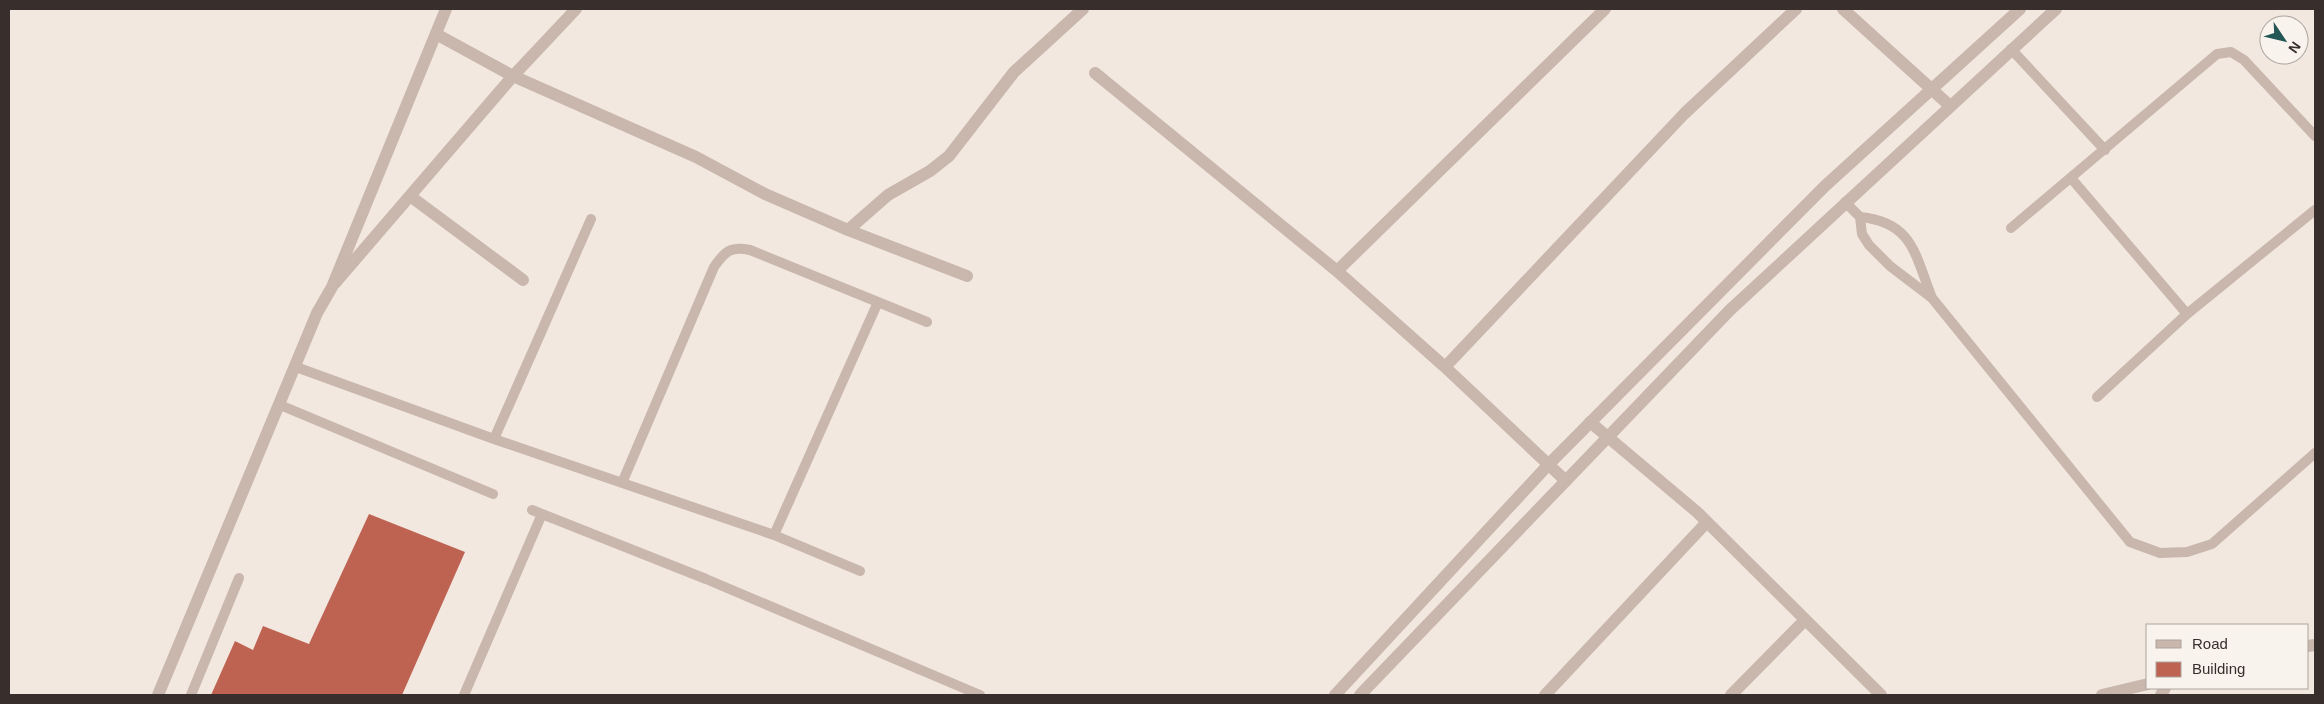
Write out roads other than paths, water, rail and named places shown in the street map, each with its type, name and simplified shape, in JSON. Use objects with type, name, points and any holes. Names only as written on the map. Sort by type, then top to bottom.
[{"type":"street","points":[[158,695],[317,313],[332,287],[446,9]]},
{"type":"street","points":[[332,287],[512,76],[576,9]]},
{"type":"street","points":[[848,230],[888,195],[930,172],[949,156],[1014,72],[1083,9]]},
{"type":"street","points":[[1337,271],[1605,9]]},
{"type":"street","points":[[1445,367],[1684,114],[1796,9]]},
{"type":"street","points":[[1843,9],[1950,105]]},
{"type":"street","points":[[1335,695],[1549,464],[1825,186],[1930,88],[2020,9]]},
{"type":"street","points":[[1360,695],[1730,310],[2056,9]]},
{"type":"street","points":[[436,34],[512,76],[696,157],[765,194],[848,230],[967,276]]},
{"type":"street","points":[[1095,74],[1337,271],[1445,367],[1566,481]]},
{"type":"street","points":[[410,196],[523,280]]},
{"type":"street","points":[[1590,422],[1707,522],[1881,695]]},
{"type":"street","points":[[1544,695],[1707,522]]},
{"type":"street","points":[[1731,695],[1805,620]]},
{"type":"street","points":[[2102,695],[2146,684]]},
{"type":"lane","points":[[2011,50],[2105,150]]},
{"type":"lane","points":[[2011,228],[2217,54],[2231,52],[2244,60],[2315,136]]},
{"type":"lane","points":[[2071,178],[2187,314]]},
{"type":"lane","points":[[1845,202],[1860,217],[1862,234],[1869,245],[1890,266],[1932,298],[2130,542],[2160,553],[2187,552],[2212,544],[2315,454]]},
{"type":"lane","points":[[2097,397],[2187,314],[2315,210]]},
{"type":"lane","points":[[1860,217],[1878,218],[1895,226],[1906,236],[1932,298]]},
{"type":"lane","points":[[494,439],[591,219]]},
{"type":"lane","points":[[622,483],[714,267],[724,253],[738,247],[750,250],[927,322]]},
{"type":"lane","points":[[774,535],[878,302]]},
{"type":"lane","points":[[296,367],[494,439],[774,535],[860,571]]},
{"type":"lane","points":[[280,405],[493,494]]},
{"type":"lane","points":[[532,510],[706,579],[980,695]]},
{"type":"lane","points":[[464,695],[542,514]]},
{"type":"lane","points":[[191,695],[239,578]]}]
